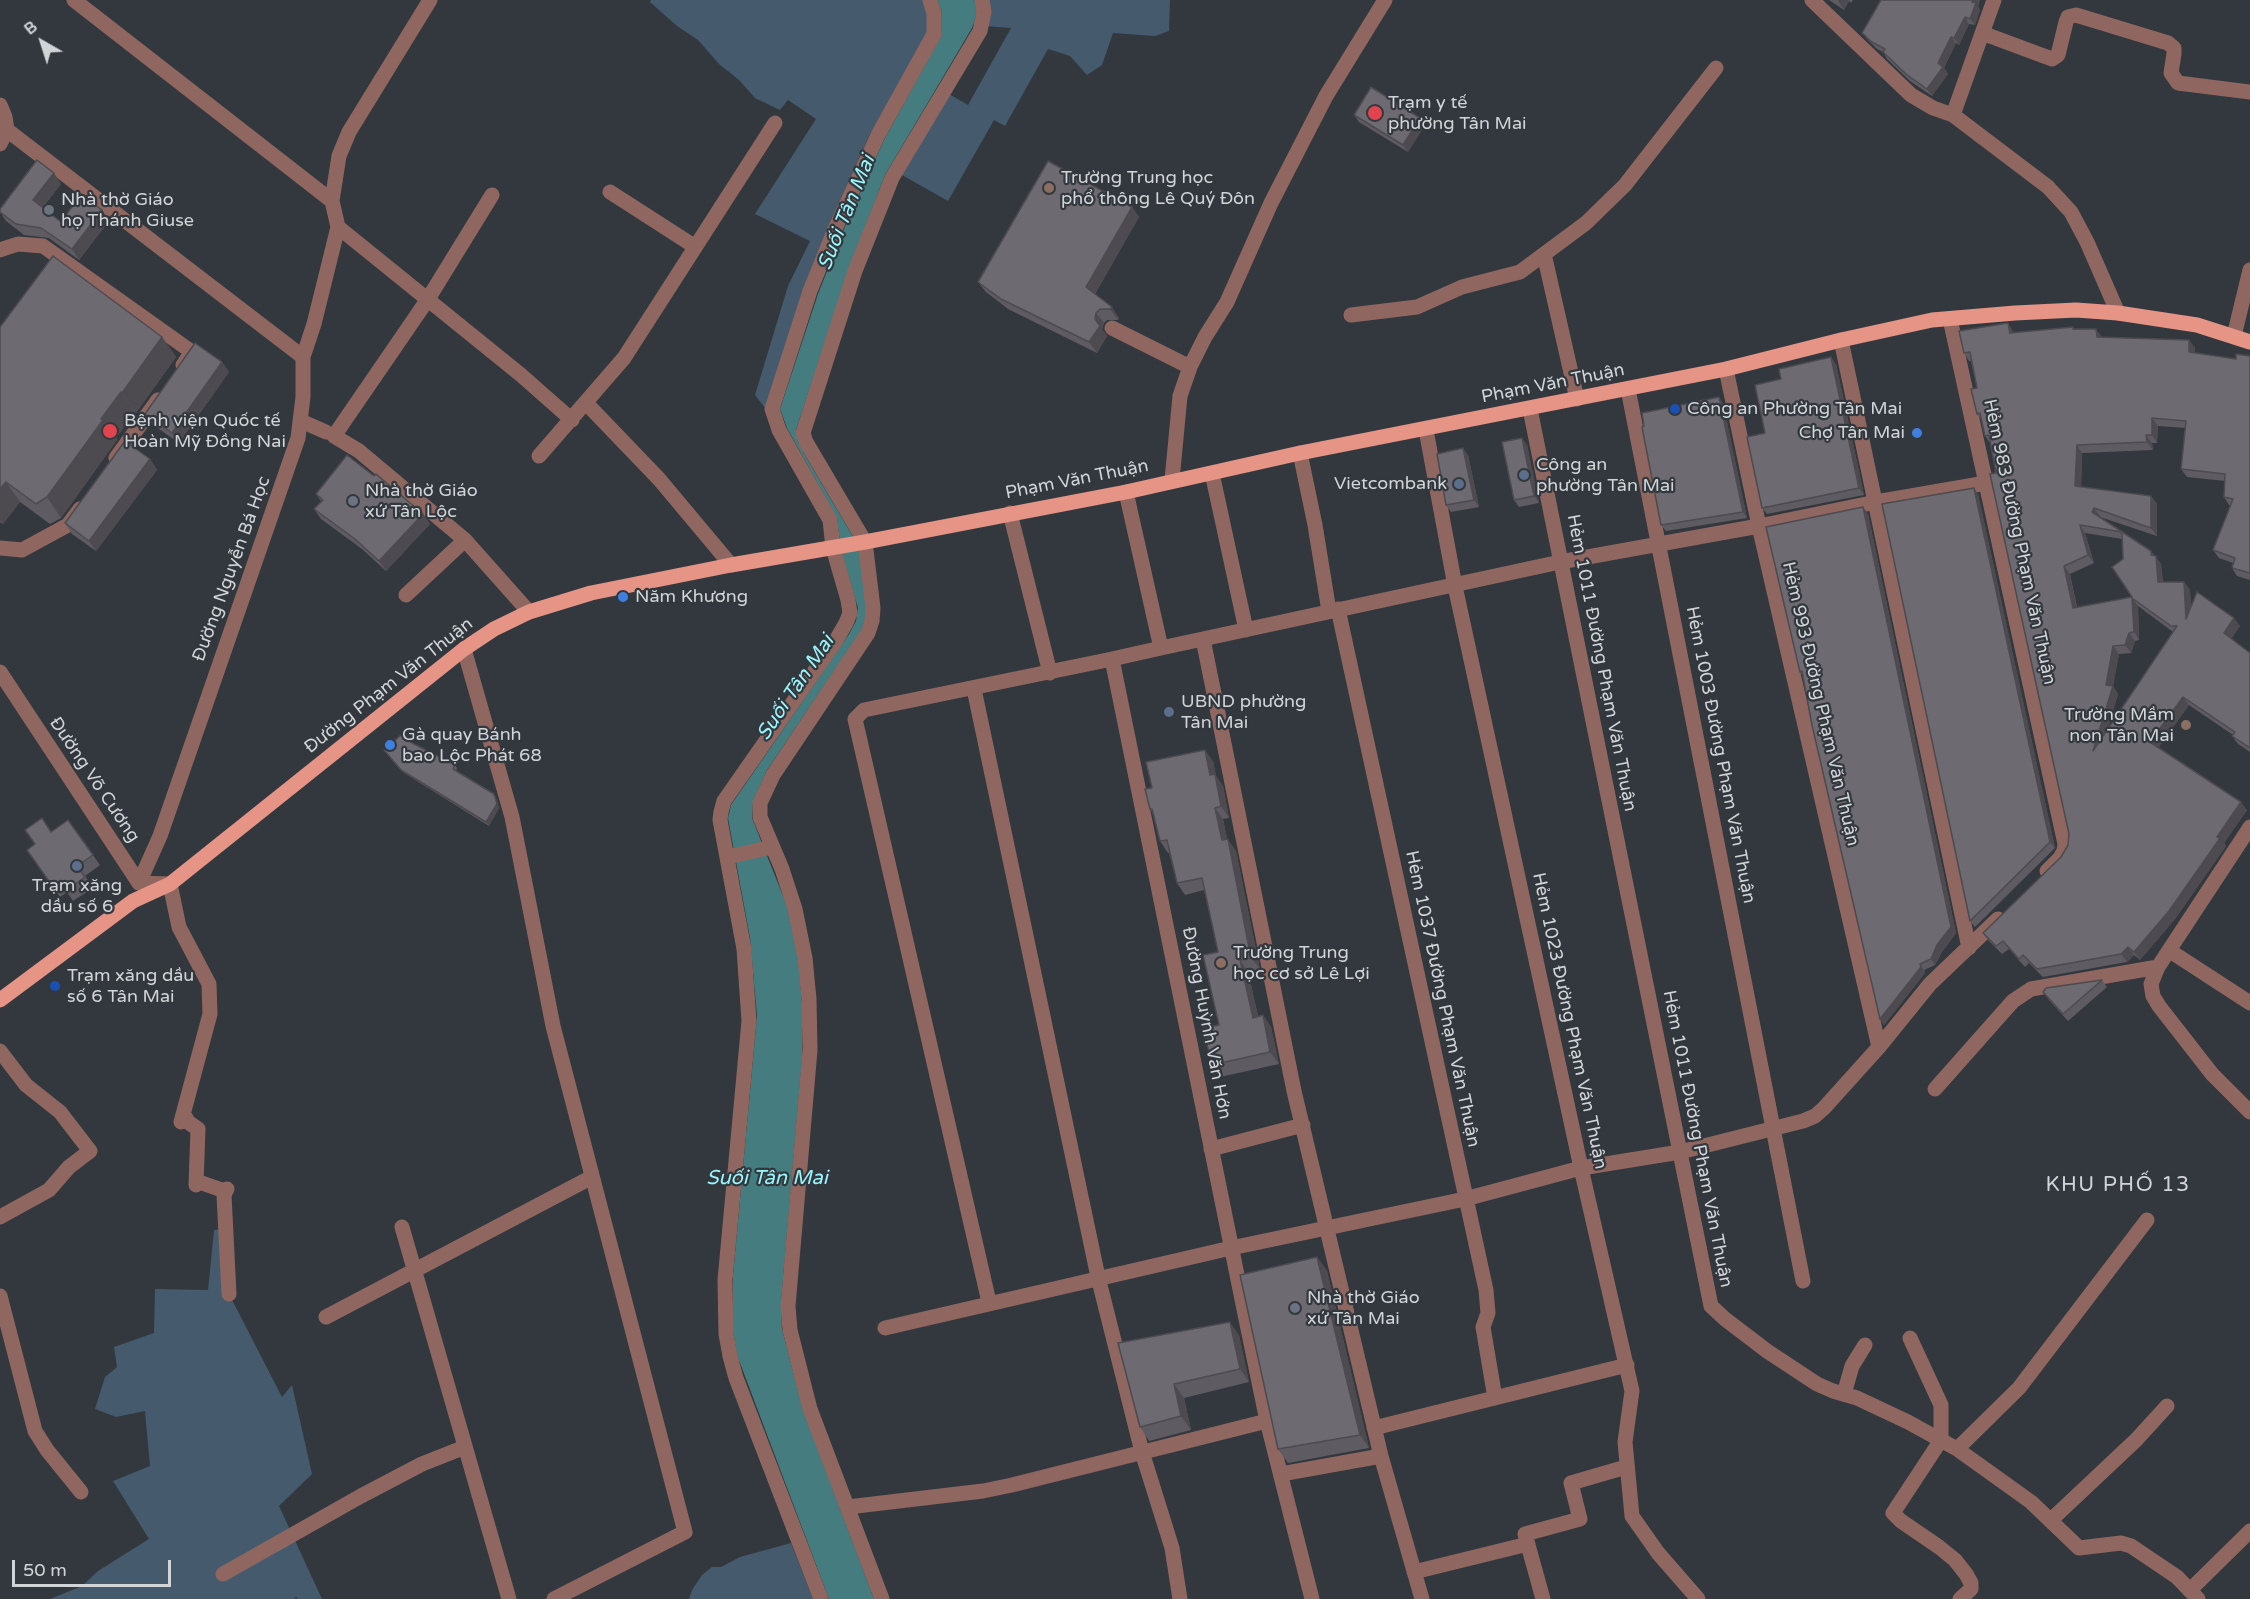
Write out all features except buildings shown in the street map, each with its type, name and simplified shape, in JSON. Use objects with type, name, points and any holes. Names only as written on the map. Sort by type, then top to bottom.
[{"type":"main road","name":"Phạm Văn Thuận","points":[[865,542],[1126,492],[1300,453],[1426,430],[1726,369],[1919,322],[2076,310],[2118,313],[2197,325],[2250,342]]},
{"type":"main road","name":"Đường Phạm Văn Thuận","points":[[0,1000],[133,901],[170,884],[464,650],[494,629],[530,612],[591,593],[731,565],[865,542]]},
{"type":"street","points":[[75,0],[332,201]]},
{"type":"street","name":"Đường Nguyễn Bá Học","points":[[139,882],[160,836],[298,438],[301,421],[303,357],[314,324],[338,227],[332,201],[339,156],[349,132],[430,0]]},
{"type":"street","points":[[821,1599],[736,1378],[726,1334],[725,1280],[749,1021],[744,949],[720,820],[724,801],[850,613],[833,548],[830,520],[779,430],[772,409],[810,291],[835,229],[878,135],[934,34],[934,13],[930,0]]},
{"type":"street","points":[[882,1599],[810,1409],[790,1330],[788,1306],[807,1089],[809,999],[805,958],[795,909],[760,817],[760,803],[766,787],[786,753],[868,633],[872,621],[873,608],[865,542],[806,442],[803,433],[804,426],[855,271],[892,178],[980,31],[984,12],[982,0]]},
{"type":"street","points":[[1172,480],[1180,396],[1190,367],[1205,337],[1227,302],[1271,203],[1326,96],[1384,0]]},
{"type":"street","points":[[1812,0],[1911,95],[1933,108],[1953,115],[2048,187],[2071,212],[2087,242],[2118,313]]},
{"type":"street","points":[[1953,115],[1994,0]]},
{"type":"street","points":[[1982,33],[2052,59],[2058,55],[2068,17],[2076,15],[2168,43],[2174,48],[2171,73],[2178,83],[2250,92]]},
{"type":"street","points":[[1351,315],[1417,307],[1461,287],[1520,272],[1586,223],[1625,185],[1716,68]]},
{"type":"street","points":[[0,105],[5,117],[3,137],[303,357]]},
{"type":"street","points":[[539,456],[624,358],[775,123]]},
{"type":"street","points":[[610,192],[694,246]]},
{"type":"street","points":[[330,434],[428,299],[492,195]]},
{"type":"street","points":[[338,227],[572,420]]},
{"type":"street","points":[[0,250],[18,244],[43,246],[192,352],[110,468]]},
{"type":"street","points":[[1544,254],[1577,399]]},
{"type":"street","points":[[2234,336],[2250,270]]},
{"type":"street","name":"Hẻm 983 Đường Phạm Văn Thuận","points":[[1950,318],[2064,844],[2064,851],[2060,858],[2040,878]]},
{"type":"street","points":[[1112,328],[1190,367]]},
{"type":"street","points":[[1841,340],[1969,948]]},
{"type":"street","name":"Hẻm 993 Đường Phạm Văn Thuận","points":[[1726,369],[1759,526],[1879,1047]]},
{"type":"street","name":"Hẻm 1003 Đường Phạm Văn Thuận","points":[[1628,388],[1803,1281]]},
{"type":"street","points":[[586,403],[659,479],[731,565]]},
{"type":"street","name":"Hẻm 1011 Đường Phạm Văn Thuận","points":[[1530,409],[1711,1305],[1725,1319],[1817,1384],[1898,1417],[1957,1449],[2031,1502],[2079,1548],[2121,1543],[2131,1546],[2177,1577],[2194,1594]]},
{"type":"street","points":[[301,421],[330,434],[358,451],[465,540],[530,612]]},
{"type":"street","name":"Hẻm 1023 Đường Phạm Văn Thuận","points":[[1426,430],[1455,586],[1581,1168],[1632,1391],[1625,1442],[1632,1516],[1658,1552],[1698,1599]]},
{"type":"street","name":"Hẻm 1037 Đường Phạm Văn Thuận","points":[[1300,453],[1333,610],[1486,1290],[1488,1313],[1484,1327],[1495,1398]]},
{"type":"street","points":[[1212,473],[1246,630]]},
{"type":"street","points":[[989,1302],[855,719],[858,714],[864,710],[1050,673],[1560,562],[1986,483]]},
{"type":"street","points":[[1126,492],[1161,648]]},
{"type":"street","points":[[0,548],[22,550],[68,525],[89,496]]},
{"type":"street","points":[[1010,513],[1050,673]]},
{"type":"street","points":[[406,595],[465,540]]},
{"type":"street","points":[[1203,639],[1303,1125],[1381,1456],[1422,1599]]},
{"type":"street","points":[[464,650],[512,817],[552,1026],[685,1532],[610,1568],[554,1599]]},
{"type":"street","name":"Đường Huỳnh Văn Hớn","points":[[1112,659],[1231,1248],[1242,1325],[1312,1599]]},
{"type":"street","name":"Đường Võ Cương","points":[[0,672],[139,882]]},
{"type":"street","points":[[974,689],[1098,1277],[1122,1347],[1142,1452],[1172,1548],[1180,1599]]},
{"type":"street","points":[[2250,827],[2158,967],[2151,984],[2153,996],[2159,1006],[2212,1074],[2250,1112]]},
{"type":"street","points":[[728,857],[772,847]]},
{"type":"street","points":[[139,882],[170,884],[180,927],[209,984],[210,1014],[181,1122],[186,1118],[198,1129],[196,1185],[199,1182],[222,1190],[227,1189],[224,1196],[229,1294]]},
{"type":"street","points":[[885,1328],[1098,1277],[1465,1199],[1581,1168],[1680,1152],[1773,1130],[1815,1116],[1879,1047],[1930,984],[2009,909]]},
{"type":"street","points":[[2170,951],[2250,1003]]},
{"type":"street","points":[[1935,1089],[2013,1001],[2031,988],[2158,967]]},
{"type":"street","points":[[0,1052],[26,1085],[60,1112],[90,1151],[69,1167],[49,1190],[0,1217]]},
{"type":"street","points":[[1211,1149],[1303,1125]]},
{"type":"street","points":[[326,1317],[592,1177]]},
{"type":"street","points":[[1957,1449],[2019,1388],[2147,1220]]},
{"type":"street","points":[[402,1227],[509,1599]]},
{"type":"street","points":[[0,1296],[35,1431],[47,1450],[81,1492]]},
{"type":"street","points":[[1910,1338],[1941,1405],[1941,1440],[1893,1513],[1955,1560],[1966,1574],[1971,1583],[1971,1589],[1960,1599]]},
{"type":"street","points":[[1844,1394],[1852,1366],[1865,1345]]},
{"type":"street","points":[[1374,1428],[1626,1365]]},
{"type":"street","points":[[2052,1520],[2136,1440],[2167,1406]]},
{"type":"street","points":[[848,1507],[993,1489],[1267,1421]]},
{"type":"street","points":[[223,1574],[361,1496],[422,1464],[465,1447]]},
{"type":"street","points":[[1281,1474],[1381,1456]]},
{"type":"street","points":[[1544,1599],[1525,1534],[1580,1519],[1571,1483],[1626,1467]]},
{"type":"street","points":[[2194,1594],[2250,1531]]},
{"type":"street","points":[[1414,1572],[1528,1544]]},
{"type":"shaded area","points":[[651,0],[1170,0],[1169,31],[1155,36],[1113,33],[1102,65],[1087,75],[1070,56],[1048,49],[1005,126],[994,120],[948,201],[902,175],[949,94],[968,105],[1011,28],[947,23],[927,33],[869,136],[831,220],[803,290],[765,408],[755,395],[788,286],[810,241],[755,214],[816,119],[788,100],[780,110],[755,98],[739,80],[719,64],[698,40],[677,26],[650,2]]},
{"type":"shaded area","points":[[224,1229],[229,1294],[282,1397],[292,1385],[312,1474],[279,1506],[322,1599],[298,1599],[296,1597],[294,1599],[50,1599],[82,1586],[98,1571],[149,1539],[113,1481],[150,1466],[145,1411],[116,1417],[95,1409],[105,1377],[117,1367],[114,1347],[154,1333],[155,1289],[208,1290],[214,1230]]},
{"type":"shaded area","points":[[791,1543],[813,1599],[689,1599],[702,1575],[712,1567],[721,1567],[740,1557]]},
{"type":"water","name":"Suối Tân Mai","points":[[938,0],[974,0],[977,11],[972,28],[885,175],[851,263],[796,430],[798,442],[806,457],[859,547],[866,617],[861,631],[767,770],[753,801],[752,818],[787,906],[798,957],[802,1004],[802,1059],[781,1302],[782,1329],[803,1410],[874,1599],[829,1599],[737,1355],[733,1331],[733,1275],[757,1016],[750,938],[728,818],[731,805],[856,621],[858,608],[841,551],[837,518],[787,428],[780,409],[818,294],[843,231],[884,140],[941,36],[942,12]]},
{"type":"place","name":"Trạm y tế phường Tân Mai","points":[[1375,113]]},
{"type":"place","name":"Trường Trung học phổ thông Lê Quý Đôn","points":[[1049,188]]},
{"type":"place","name":"Nhà thờ Giáo họ Thánh Giuse","points":[[49,210]]},
{"type":"place","name":"Công an Phường Tân Mai","points":[[1675,409]]},
{"type":"place","name":"Bệnh viện Quốc tế Hoàn Mỹ Đồng Nai","points":[[110,431]]},
{"type":"place","name":"Chợ Tân Mai","points":[[1917,433]]},
{"type":"place","name":"Công an phường Tân Mai","points":[[1524,475]]},
{"type":"place","name":"Vietcombank","points":[[1459,484]]},
{"type":"place","name":"Nhà thờ Giáo xứ Tân Lộc","points":[[353,501]]},
{"type":"place","name":"Năm Khương","points":[[623,597]]},
{"type":"place","name":"UBND phường Tân Mai","points":[[1169,712]]},
{"type":"place","name":"Trường Mầm non Tân Mai","points":[[2186,725]]},
{"type":"place","name":"Gà quay Bánh bao Lộc Phát 68","points":[[390,745]]},
{"type":"place","name":"Trạm xăng dầu số 6","points":[[77,866]]},
{"type":"place","name":"Trường Trung học cơ sở Lê Lợi","points":[[1221,963]]},
{"type":"place","name":"Trạm xăng dầu số 6 Tân Mai","points":[[55,986]]},
{"type":"place","name":"Nhà thờ Giáo xứ Tân Mai","points":[[1295,1308]]},
{"type":"district","name":"KHU PHỐ 13","points":[[2118,1185]]}]
